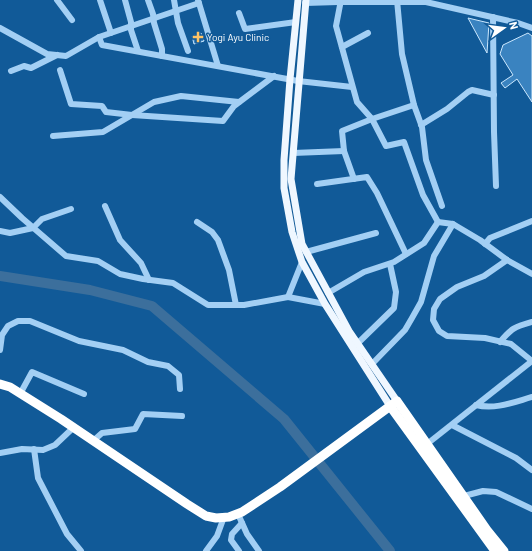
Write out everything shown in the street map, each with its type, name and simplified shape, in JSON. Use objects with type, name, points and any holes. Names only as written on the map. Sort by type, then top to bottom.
[{"type":"highway","points":[[0,384],[10,387],[74,427],[206,516],[216,518],[229,517],[242,512],[280,487],[394,403]]},
{"type":"highway","points":[[394,403],[427,444],[487,530],[504,551]]},
{"type":"highway","points":[[394,403],[495,551]]},
{"type":"main road","points":[[303,1],[296,22],[284,160],[284,188],[292,232],[302,262],[325,304],[394,403]]},
{"type":"main road","points":[[303,1],[290,179],[302,244],[348,331],[372,364],[394,403]]},
{"type":"street","points":[[57,0],[72,20]]},
{"type":"street","points":[[100,0],[111,33]]},
{"type":"street","points":[[125,0],[131,22],[131,30],[138,51]]},
{"type":"street","points":[[148,0],[162,49],[162,56]]},
{"type":"street","points":[[174,0],[178,23],[188,51]]},
{"type":"street","points":[[451,0],[452,8]]},
{"type":"street","points":[[303,1],[426,2],[518,23],[532,28]]},
{"type":"street","points":[[342,1],[336,26],[356,102],[372,119],[386,146],[404,142],[423,194],[438,222]]},
{"type":"street","points":[[398,1],[402,54],[414,105],[421,125],[426,160],[442,206]]},
{"type":"street","points":[[0,28],[47,54],[66,56],[99,37],[199,2],[218,66]]},
{"type":"street","points":[[239,13],[245,29],[296,22]]},
{"type":"street","points":[[493,17],[496,186]]},
{"type":"street","points":[[342,47],[368,33]]},
{"type":"street","points":[[99,37],[102,45],[298,81],[352,87]]},
{"type":"street","points":[[11,71],[24,66],[31,68],[57,55]]},
{"type":"street","points":[[60,70],[71,104],[102,106],[106,112],[132,115],[223,121],[234,106],[274,76]]},
{"type":"street","points":[[421,125],[447,109],[472,90],[494,95]]},
{"type":"street","points":[[53,136],[103,132],[154,102],[182,96],[239,102]]},
{"type":"street","points":[[354,179],[344,150],[342,131],[414,105]]},
{"type":"street","points":[[293,153],[344,150]]},
{"type":"street","points":[[317,184],[367,177],[377,193],[406,254]]},
{"type":"street","points":[[0,197],[66,256],[98,261],[120,274],[173,283],[208,305],[244,305],[288,297],[325,304]]},
{"type":"street","points":[[105,206],[120,240],[141,263],[149,280]]},
{"type":"street","points":[[0,231],[10,233],[33,228],[42,219],[71,209]]},
{"type":"street","points":[[485,244],[490,238],[532,221]]},
{"type":"street","points":[[197,222],[212,232],[218,240],[229,270],[236,305]]},
{"type":"street","points":[[438,222],[453,224],[507,260],[532,274]]},
{"type":"street","points":[[328,293],[364,272],[394,262],[424,243],[438,222]]},
{"type":"street","points":[[372,364],[404,330],[412,318],[421,302],[434,256],[453,224]]},
{"type":"street","points":[[306,252],[376,233]]},
{"type":"street","points":[[427,444],[532,361],[511,344],[485,338],[447,336],[439,331],[433,320],[434,309],[440,299],[457,287],[484,276],[507,260]]},
{"type":"street","points":[[288,297],[302,262]]},
{"type":"street","points":[[358,344],[394,308],[396,292],[390,264]]},
{"type":"street","points":[[0,350],[2,334],[8,326],[18,321],[30,321],[79,341],[123,350],[148,362],[168,366],[179,375],[180,389]]},
{"type":"street","points":[[500,342],[517,326],[532,322]]},
{"type":"street","points":[[20,394],[32,372],[84,394]]},
{"type":"street","points":[[476,405],[483,407],[497,406],[532,397]]},
{"type":"street","points":[[94,441],[102,433],[135,429],[143,414],[182,416]]},
{"type":"street","points":[[452,424],[516,458],[532,470]]},
{"type":"street","points":[[0,453],[22,449],[43,450],[55,445],[74,427]]},
{"type":"street","points":[[34,449],[38,478],[67,534],[81,551]]},
{"type":"street","points":[[464,496],[483,491],[496,492],[532,509]]},
{"type":"street","points":[[238,514],[247,534],[259,551]]},
{"type":"street","points":[[207,551],[217,536],[224,517]]},
{"type":"street","points":[[239,551],[231,540],[232,534],[242,523]]},
{"type":"building","points":[[468,18],[489,23],[487,53]]},
{"type":"building","points":[[201,33],[204,41],[194,44],[192,36]]},
{"type":"building","points":[[528,33],[532,36],[532,102],[517,79],[505,88],[501,83],[513,75],[500,54],[503,45]]},
{"type":"waterway","points":[[0,276],[90,290],[152,306],[284,419],[390,551]]},
{"type":"place","name":"Yogi Ayu Clinic","points":[[198,37]]}]
